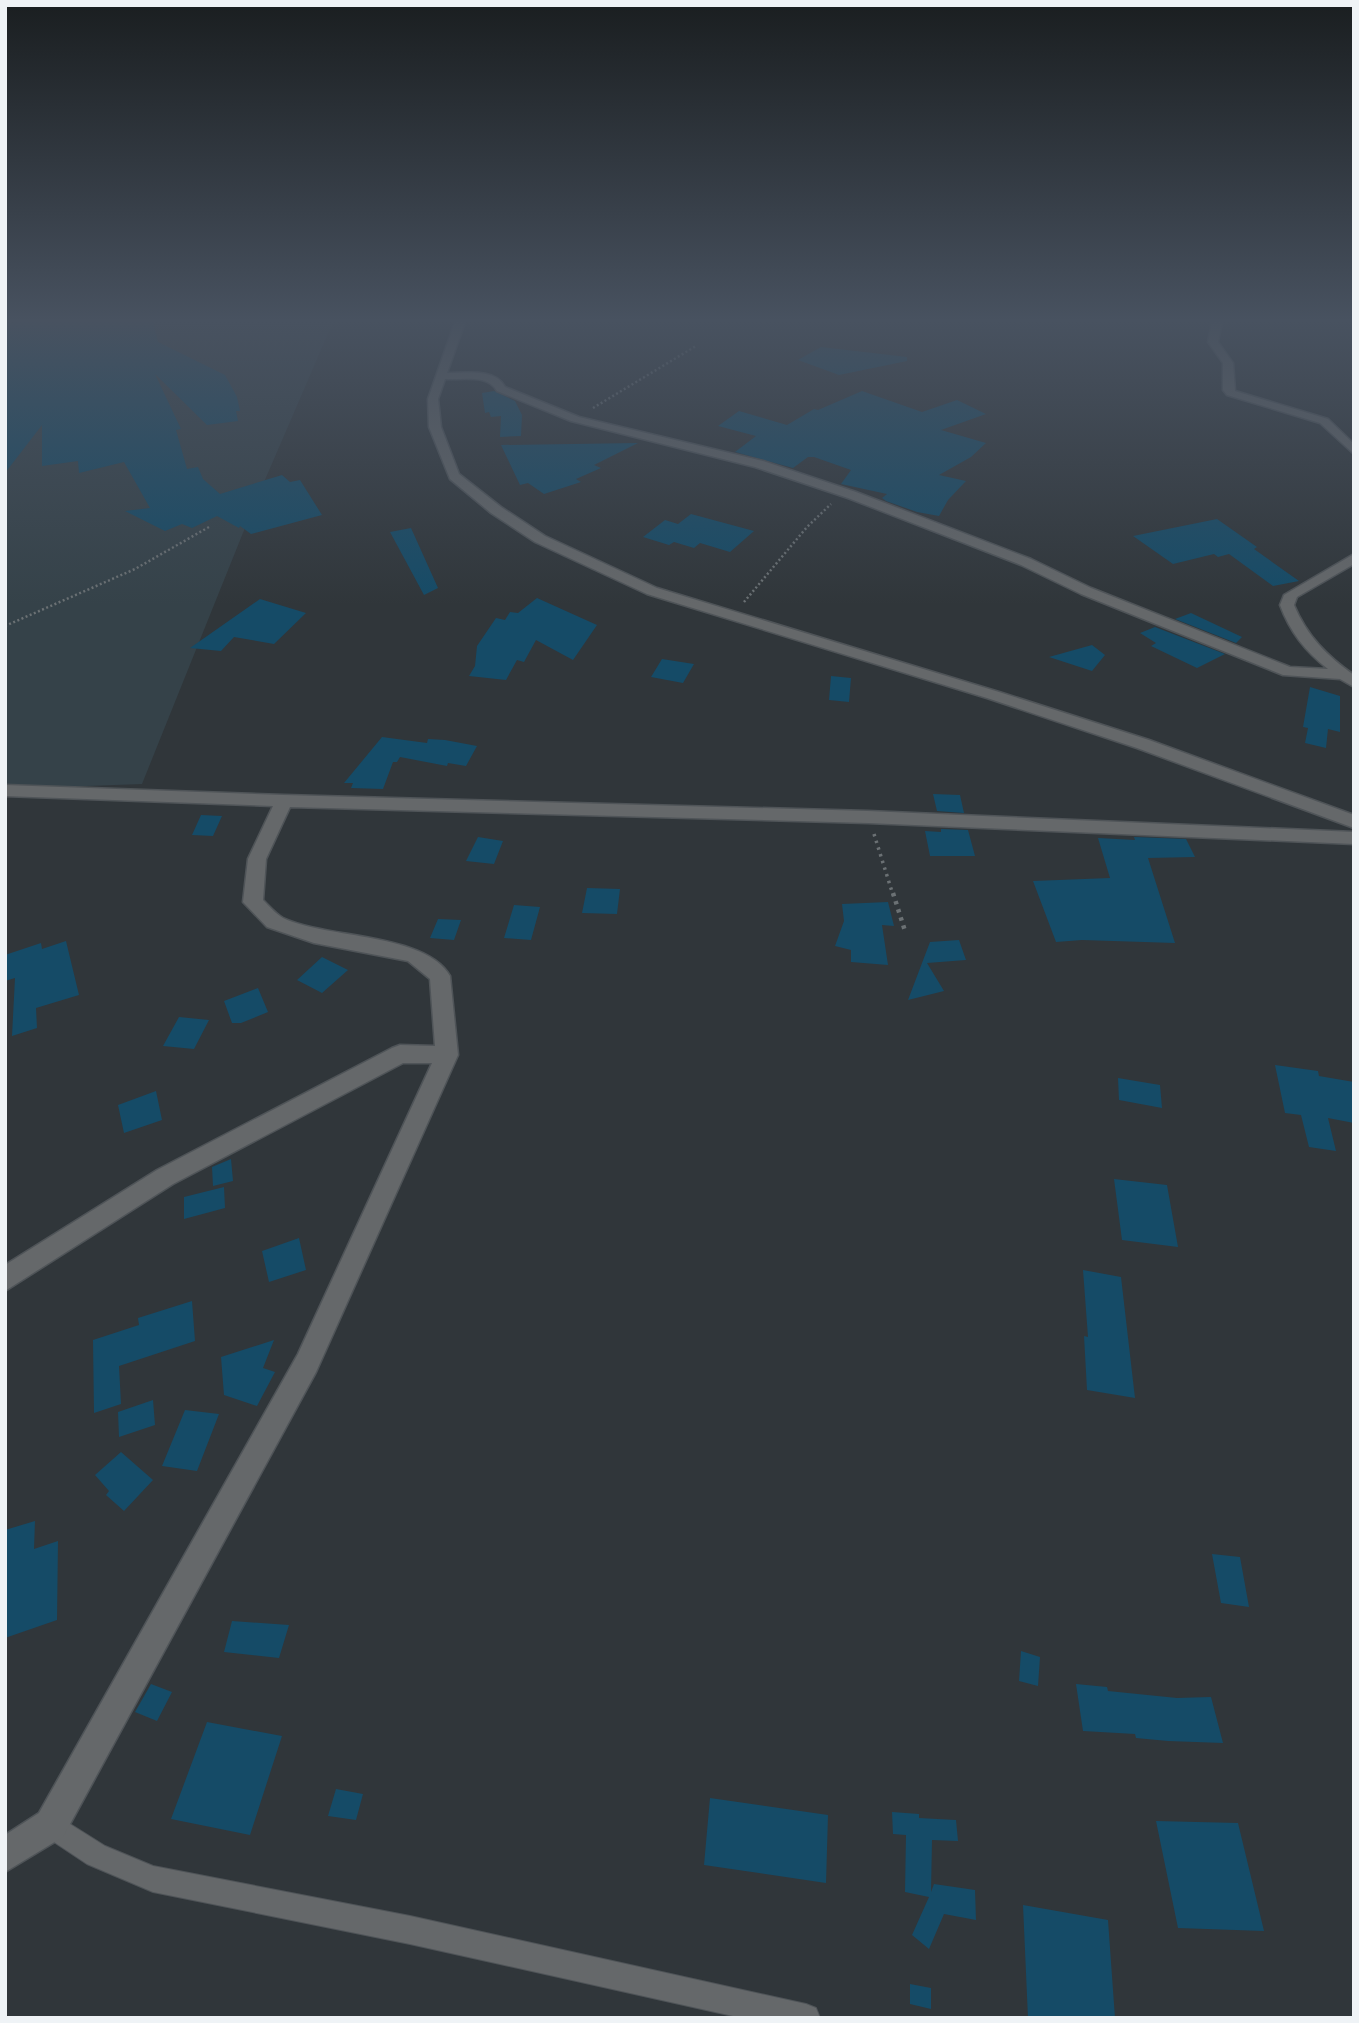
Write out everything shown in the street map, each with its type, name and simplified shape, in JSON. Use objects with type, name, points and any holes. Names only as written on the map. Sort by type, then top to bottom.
[{"type":"street","points":[[434,416],[435,427],[454,476],[496,510],[540,539],[652,591],[993,695],[1143,744],[1354,822]]},
{"type":"street","points":[[569,416],[759,464],[844,492],[1026,562],[1086,591],[1287,672],[1349,679]]},
{"type":"street","points":[[1309,416],[1332,426],[1354,451]]},
{"type":"street","points":[[1349,679],[1311,649],[1296,631],[1287,605],[1291,596],[1354,558]]},
{"type":"street","points":[[5,790],[284,802],[869,817],[1354,838]]},
{"type":"street","points":[[5,1855],[51,1825],[307,1363],[447,1055],[440,976],[414,956],[314,936],[274,922],[253,902],[257,859],[284,802]]},
{"type":"street","points":[[5,1279],[165,1177],[400,1054],[447,1055]]},
{"type":"lane","points":[[51,1825],[96,1855],[153,1879],[410,1930],[806,2018]]},
{"type":"path","points":[[575,419],[579,416]]},
{"type":"path","points":[[739,607],[807,527],[844,492]]},
{"type":"path","points":[[5,626],[114,580],[182,546],[209,527]]},
{"type":"path","points":[[869,817],[905,931]]},
{"type":"shaded area","points":[[5,416],[292,416],[142,784],[5,789]]},
{"type":"building","points":[[5,416],[175,416],[181,429],[176,430],[187,469],[198,467],[203,479],[220,494],[282,475],[290,482],[300,480],[322,515],[251,534],[217,516],[192,528],[182,524],[165,531],[125,511],[150,508],[124,462],[79,473],[78,461],[42,466],[42,425],[5,473]]},
{"type":"building","points":[[198,416],[237,416],[238,421],[207,425]]},
{"type":"building","points":[[501,416],[522,416],[521,436],[500,437]]},
{"type":"building","points":[[731,416],[758,416],[787,425],[802,416],[979,416],[941,430],[986,443],[971,457],[939,475],[966,481],[948,500],[939,516],[917,512],[886,501],[882,498],[887,494],[841,484],[851,470],[814,457],[808,457],[793,468],[735,452],[756,436],[718,426]]},
{"type":"building","points":[[638,443],[594,465],[601,468],[576,479],[581,482],[544,494],[528,483],[520,485],[501,445]]},
{"type":"building","points":[[691,514],[754,531],[730,552],[700,543],[694,548],[674,542],[669,545],[643,537],[665,520],[678,524]]},
{"type":"building","points":[[1217,519],[1299,581],[1273,586],[1229,554],[1218,557],[1214,554],[1173,564],[1133,536]]},
{"type":"building","points":[[411,528],[438,588],[424,595],[390,532]]},
{"type":"building","points":[[537,598],[597,625],[573,660],[536,640],[524,662],[517,660],[506,680],[469,676],[475,666],[477,646],[496,618],[505,620],[510,612],[518,613]]},
{"type":"building","points":[[260,599],[306,613],[274,644],[234,637],[221,651],[190,648]]},
{"type":"building","points":[[1191,613],[1242,637],[1236,643],[1175,619]]},
{"type":"building","points":[[1155,627],[1225,654],[1197,668],[1151,646],[1156,643],[1140,633]]},
{"type":"building","points":[[1092,645],[1105,655],[1092,671],[1049,657]]},
{"type":"building","points":[[662,659],[694,664],[683,683],[651,677]]},
{"type":"building","points":[[831,676],[851,678],[849,702],[829,700]]},
{"type":"building","points":[[1310,687],[1340,696],[1340,732],[1328,729],[1326,748],[1305,743],[1308,728],[1303,727]]},
{"type":"building","points":[[382,737],[427,743],[428,739],[445,740],[477,746],[466,766],[448,763],[447,766],[400,757],[397,762],[393,762],[383,789],[351,788],[353,783],[344,783]]},
{"type":"building","points":[[933,794],[960,795],[964,813],[937,811]]},
{"type":"building","points":[[201,815],[222,816],[213,836],[192,835]]},
{"type":"building","points":[[941,829],[968,830],[975,856],[930,856],[925,831],[941,832]]},
{"type":"building","points":[[478,837],[503,841],[494,864],[466,861]]},
{"type":"building","points":[[1134,837],[1186,839],[1195,857],[1148,858],[1175,943],[1082,940],[1056,942],[1033,881],[1110,878],[1098,838],[1135,840]]},
{"type":"building","points":[[587,888],[620,889],[617,914],[582,913]]},
{"type":"building","points":[[888,902],[894,926],[882,925],[888,965],[851,962],[851,950],[835,946],[844,921],[842,904]]},
{"type":"building","points":[[514,905],[540,907],[531,940],[504,938]]},
{"type":"building","points":[[438,919],[461,920],[454,940],[430,938]]},
{"type":"building","points":[[959,940],[966,960],[927,963],[944,991],[908,1000],[930,942]]},
{"type":"building","points":[[66,941],[79,995],[36,1008],[37,1028],[12,1036],[15,978],[5,981],[5,955],[41,943],[42,949]]},
{"type":"building","points":[[322,957],[348,970],[322,993],[297,980]]},
{"type":"building","points":[[258,988],[268,1012],[241,1023],[232,1023],[224,1001]]},
{"type":"building","points":[[179,1017],[209,1020],[194,1049],[163,1046]]},
{"type":"building","points":[[1275,1065],[1318,1071],[1319,1076],[1354,1082],[1354,1123],[1328,1118],[1336,1151],[1309,1147],[1301,1115],[1285,1113]]},
{"type":"building","points":[[1118,1078],[1160,1085],[1162,1108],[1119,1100]]},
{"type":"building","points":[[156,1091],[162,1120],[124,1133],[118,1105]]},
{"type":"building","points":[[231,1159],[233,1181],[213,1186],[212,1167]]},
{"type":"building","points":[[1114,1179],[1167,1185],[1178,1247],[1122,1240]]},
{"type":"building","points":[[224,1187],[225,1208],[184,1219],[184,1197]]},
{"type":"building","points":[[299,1238],[306,1270],[269,1282],[262,1251]]},
{"type":"building","points":[[1083,1270],[1121,1277],[1135,1398],[1087,1390],[1084,1336],[1088,1337]]},
{"type":"building","points":[[192,1301],[195,1341],[119,1366],[121,1404],[94,1413],[93,1340],[139,1325],[138,1318]]},
{"type":"building","points":[[274,1340],[263,1368],[275,1372],[257,1406],[224,1395],[221,1357]]},
{"type":"building","points":[[153,1400],[155,1425],[119,1437],[118,1412]]},
{"type":"building","points":[[185,1410],[219,1414],[197,1471],[162,1466]]},
{"type":"building","points":[[121,1452],[153,1480],[124,1511],[106,1495],[109,1491],[95,1475]]},
{"type":"building","points":[[35,1521],[34,1549],[58,1541],[57,1620],[5,1638],[5,1530]]},
{"type":"building","points":[[1212,1554],[1240,1557],[1249,1607],[1221,1603]]},
{"type":"building","points":[[232,1621],[289,1625],[279,1658],[224,1652]]},
{"type":"building","points":[[1021,1651],[1040,1657],[1038,1686],[1019,1681]]},
{"type":"building","points":[[151,1684],[172,1692],[157,1721],[135,1712]]},
{"type":"building","points":[[1076,1684],[1107,1687],[1108,1691],[1177,1698],[1211,1697],[1223,1743],[1168,1741],[1136,1738],[1135,1734],[1083,1731]]},
{"type":"building","points":[[207,1722],[282,1736],[250,1835],[171,1819]]},
{"type":"building","points":[[336,1789],[363,1794],[356,1820],[328,1816]]},
{"type":"building","points":[[710,1798],[828,1815],[826,1883],[704,1865]]},
{"type":"building","points":[[892,1812],[919,1814],[919,1818],[956,1820],[958,1841],[932,1840],[931,1892],[934,1884],[975,1890],[976,1920],[944,1914],[929,1949],[912,1935],[929,1897],[905,1892],[906,1835],[893,1834]]},
{"type":"building","points":[[1156,1821],[1238,1823],[1264,1931],[1178,1928]]},
{"type":"building","points":[[1023,1905],[1108,1920],[1115,2018],[1028,2018]]},
{"type":"building","points":[[910,1984],[931,1988],[931,2009],[910,2004]]}]
